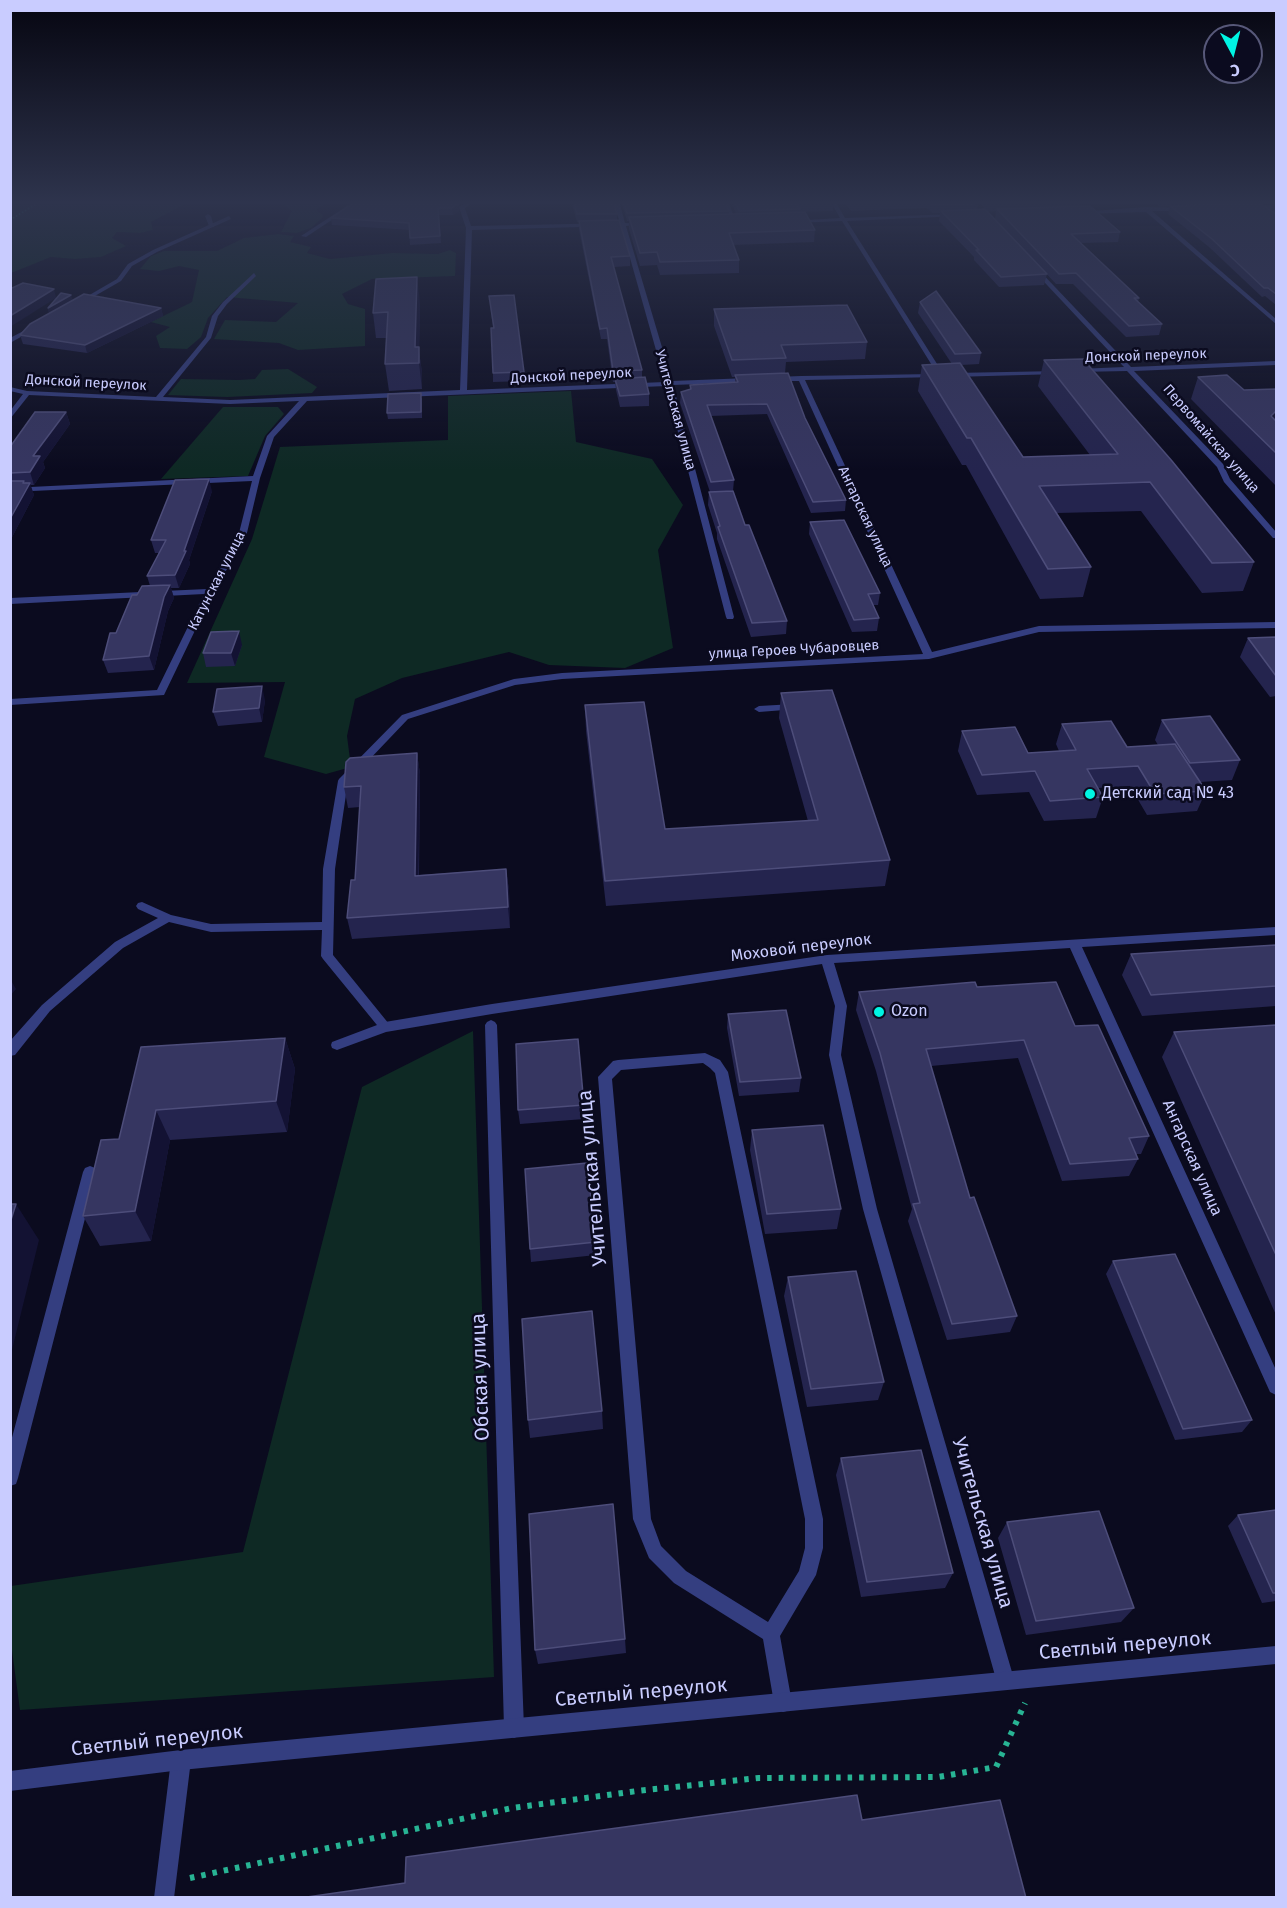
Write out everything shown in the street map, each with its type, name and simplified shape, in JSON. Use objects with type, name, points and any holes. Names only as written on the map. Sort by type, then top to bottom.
[{"type":"street","points":[[69,308],[96,293]]},
{"type":"street","points":[[158,399],[209,337],[214,316],[236,293]]},
{"type":"street","points":[[463,393],[467,293]]},
{"type":"street","name":"Учительская улица","points":[[642,293],[669,384],[730,617]]},
{"type":"street","points":[[890,293],[941,375]]},
{"type":"street","name":"Первомайская улица","points":[[1059,293],[1220,466],[1227,480],[1276,536]]},
{"type":"street","points":[[1243,293],[1276,322]]},
{"type":"street","points":[[10,341],[40,325]]},
{"type":"street","name":"Донской переулок","points":[[768,380],[1276,363]]},
{"type":"street","name":"Ангарская улица","points":[[801,378],[929,656]]},
{"type":"street","name":"Донской переулок","points":[[10,389],[27,393],[230,402],[757,380]]},
{"type":"street","points":[[10,417],[27,393]]},
{"type":"street","name":"Катунская улица","points":[[10,702],[153,696],[160,693],[165,687],[210,591],[242,537],[256,478],[272,436],[304,400]]},
{"type":"street","points":[[10,490],[256,478]]},
{"type":"street","points":[[10,601],[210,591]]},
{"type":"street","name":"улица Героев Чубаровцев","points":[[328,926],[329,869],[343,781],[405,717],[514,682],[562,676],[929,656],[1039,629],[1276,625]]},
{"type":"street","points":[[759,709],[804,707]]},
{"type":"street","points":[[142,906],[168,918],[211,928],[328,926],[327,956],[385,1027]]},
{"type":"street","points":[[10,1051],[46,1008],[119,945],[168,918]]},
{"type":"street","name":"Моховой переулок","points":[[337,1045],[385,1027],[827,958],[1276,931]]},
{"type":"street","name":"Ангарская улица","points":[[1074,944],[1276,1388]]},
{"type":"street","name":"Учительская улица","points":[[827,958],[841,1006],[835,1055],[870,1209],[1005,1679]]},
{"type":"street","name":"Обская улица","points":[[490,1024],[514,1728]]},
{"type":"street","name":"Учительская улица","points":[[705,1058],[721,1072],[814,1520],[814,1548],[807,1575],[771,1634],[680,1577],[655,1552],[642,1519],[605,1077],[618,1065],[705,1058]]},
{"type":"street","points":[[10,1478],[90,1172]]},
{"type":"street","points":[[771,1634],[783,1703]]},
{"type":"street","name":"Светлый переулок","points":[[10,1781],[181,1760],[783,1703],[1005,1679],[1276,1655]]},
{"type":"street","points":[[165,1890],[181,1760]]},
{"type":"path","points":[[165,1890],[523,1806],[759,1778],[938,1777],[996,1767],[1037,1677]]},
{"type":"green space","points":[[194,293],[344,293],[342,294],[348,304],[365,309],[365,346],[298,350],[279,343],[214,339],[225,320],[276,322],[298,303],[227,297],[208,318],[201,337],[187,349],[160,348],[156,336],[170,327],[151,322],[192,302]]},
{"type":"green space","points":[[288,369],[317,387],[312,393],[227,397],[168,395],[181,379],[255,379],[262,370]]},
{"type":"green space","points":[[571,391],[576,442],[652,459],[683,505],[658,550],[673,648],[625,668],[549,665],[509,652],[402,678],[355,699],[347,736],[351,767],[326,774],[264,757],[285,682],[187,683],[252,539],[280,447],[448,440],[448,396]]},
{"type":"green space","points":[[223,407],[278,407],[284,414],[265,436],[248,476],[161,479]]},
{"type":"green space","points":[[473,1031],[494,1677],[20,1710],[11,1643],[11,1586],[243,1552],[362,1087]]},
{"type":"building","points":[[10,293],[47,293],[10,316]]},
{"type":"building","points":[[61,293],[71,295],[48,308]]},
{"type":"building","points":[[375,293],[417,293],[415,347],[419,347],[419,363],[385,364],[388,312],[373,313]]},
{"type":"building","points":[[593,293],[621,293],[642,370],[613,371],[607,328],[600,329]]},
{"type":"building","points":[[933,293],[937,293],[981,353],[955,354],[920,302]]},
{"type":"building","points":[[1096,293],[1134,293],[1139,298],[1134,298],[1162,324],[1129,326]]},
{"type":"building","points":[[84,294],[161,308],[85,345],[20,335],[30,324]]},
{"type":"building","points":[[514,295],[524,372],[493,373],[491,328],[494,328],[489,296]]},
{"type":"building","points":[[847,305],[867,342],[781,345],[786,358],[732,360],[714,309]]},
{"type":"building","points":[[1083,359],[1172,461],[1254,562],[1212,563],[1150,482],[1039,486],[1091,567],[1048,569],[971,438],[967,438],[922,365],[960,363],[1023,457],[1118,454],[1044,360]]},
{"type":"building","points":[[788,373],[805,418],[846,500],[813,502],[767,404],[707,405],[734,480],[711,482],[681,392],[691,389],[690,385],[738,382],[735,375]]},
{"type":"building","points":[[1227,375],[1244,390],[1276,389],[1276,411],[1271,416],[1276,421],[1276,453],[1198,377]]},
{"type":"building","points":[[645,377],[649,394],[620,396],[615,379]]},
{"type":"building","points":[[421,393],[421,412],[387,413],[388,394]]},
{"type":"building","points":[[35,412],[66,412],[33,456],[40,456],[30,472],[10,473],[10,447]]},
{"type":"building","points":[[209,479],[184,551],[186,551],[175,575],[147,576],[166,540],[151,540],[175,480]]},
{"type":"building","points":[[10,481],[30,483],[10,519]]},
{"type":"building","points":[[733,491],[745,525],[749,525],[787,621],[752,623],[718,527],[720,526],[709,492]]},
{"type":"building","points":[[844,520],[880,593],[868,594],[879,618],[854,620],[810,522]]},
{"type":"building","points":[[170,585],[164,597],[149,656],[103,660],[110,633],[116,633],[132,595],[137,595],[142,586]]},
{"type":"building","points":[[239,631],[231,653],[203,653],[211,632]]},
{"type":"building","points":[[1276,637],[1276,676],[1248,638]]},
{"type":"building","points":[[262,686],[259,708],[213,712],[217,689]]},
{"type":"building","points":[[832,690],[890,860],[605,881],[585,705],[644,702],[665,829],[818,820],[781,693]]},
{"type":"building","points":[[1210,716],[1240,760],[1190,763],[1162,720]]},
{"type":"building","points":[[1111,721],[1127,747],[1175,744],[1206,791],[1155,794],[1138,766],[1087,769],[1103,797],[1050,801],[1035,771],[982,775],[962,731],[1015,727],[1028,753],[1076,750],[1062,724]]},
{"type":"building","points":[[417,753],[415,876],[506,869],[508,907],[347,918],[351,880],[355,880],[361,786],[344,787],[346,762],[350,758]]},
{"type":"building","points":[[1276,945],[1276,986],[1151,995],[1131,954]]},
{"type":"building","points":[[975,982],[977,987],[1056,982],[1075,1026],[1098,1025],[1149,1136],[1129,1138],[1138,1159],[1070,1164],[1024,1040],[926,1049],[970,1198],[974,1197],[1017,1316],[952,1324],[913,1204],[920,1203],[880,1053],[859,992]]},
{"type":"building","points":[[786,1010],[801,1078],[740,1082],[728,1014]]},
{"type":"building","points":[[1276,1025],[1276,1255],[1174,1032]]},
{"type":"building","points":[[285,1038],[276,1101],[156,1110],[135,1211],[83,1216],[101,1140],[119,1139],[141,1047]]},
{"type":"building","points":[[578,1039],[584,1105],[518,1110],[516,1044]]},
{"type":"building","points":[[823,1125],[841,1209],[767,1214],[752,1130]]},
{"type":"building","points":[[587,1163],[596,1242],[530,1249],[525,1169]]},
{"type":"building","points":[[10,1204],[16,1204],[10,1223]]},
{"type":"building","points":[[1175,1254],[1252,1420],[1183,1429],[1113,1261]]},
{"type":"building","points":[[856,1271],[884,1382],[811,1389],[788,1277]]},
{"type":"building","points":[[592,1311],[602,1411],[528,1420],[522,1319]]},
{"type":"building","points":[[921,1450],[953,1573],[867,1582],[841,1458]]},
{"type":"building","points":[[613,1504],[625,1639],[535,1650],[529,1514]]},
{"type":"building","points":[[1276,1510],[1276,1593],[1273,1593],[1238,1515]]},
{"type":"building","points":[[1099,1511],[1134,1608],[1036,1621],[1007,1522]]},
{"type":"building","points":[[857,1795],[862,1820],[1000,1800],[1026,1898],[300,1898],[405,1883],[406,1857]]},
{"type":"place","name":"Детский сад № 43","points":[[1090,794]]},
{"type":"place","name":"Ozon","points":[[879,1012]]}]
